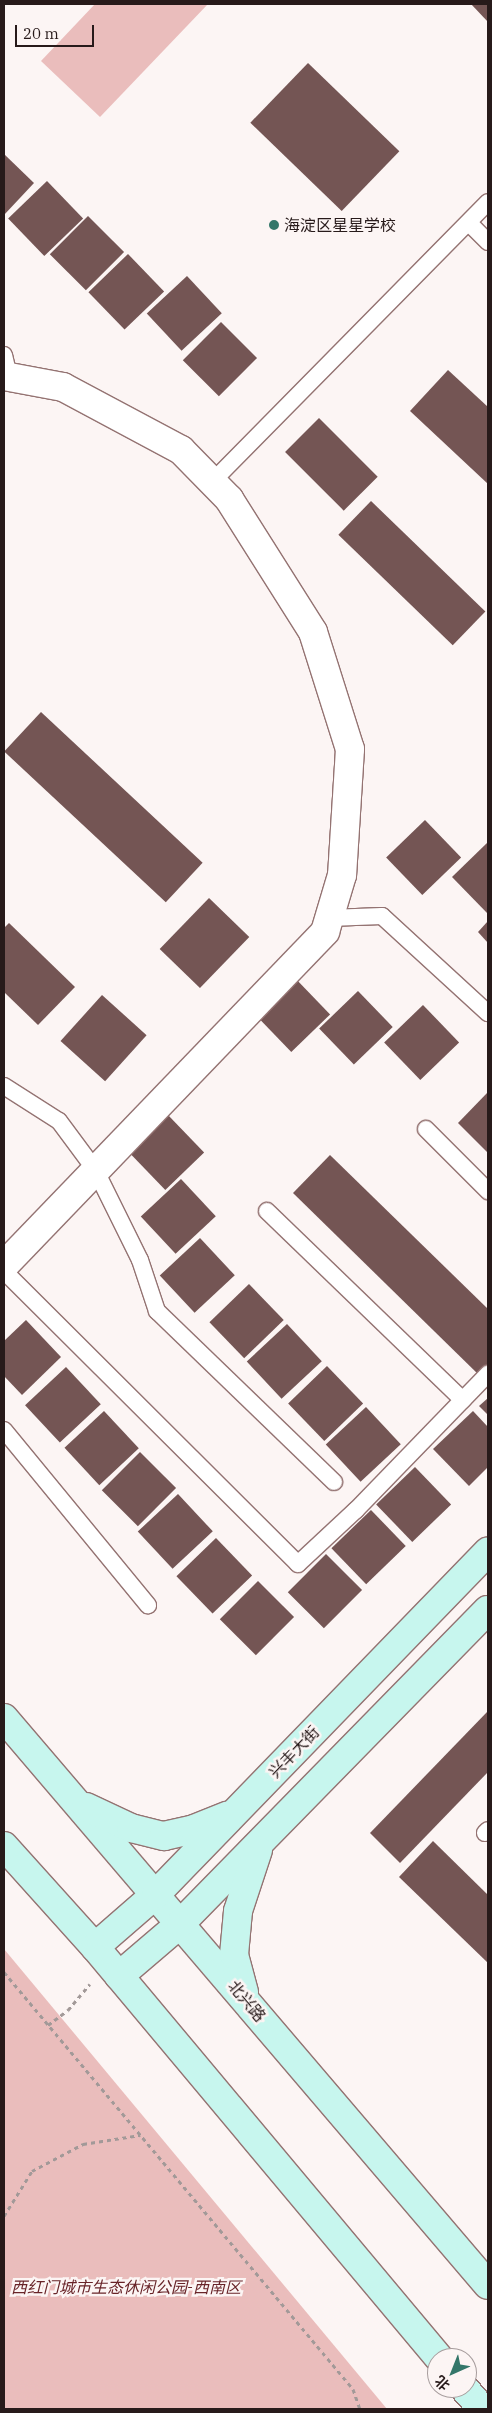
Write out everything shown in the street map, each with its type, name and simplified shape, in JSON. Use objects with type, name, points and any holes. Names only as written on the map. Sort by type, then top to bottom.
[{"type":"main road","name":"兴丰大街","points":[[107,1962],[156,1894],[488,1552]]},
{"type":"main road","points":[[107,1962],[181,1923],[488,1610]]},
{"type":"main road","name":"北兴路","points":[[4,1718],[181,1923],[488,2285]]},
{"type":"main road","points":[[77,1802],[131,1828],[164,1836],[194,1829],[235,1812]]},
{"type":"main road","points":[[247,2001],[234,1955],[238,1911],[260,1843]]},
{"type":"main road","points":[[4,1846],[107,1962],[431,2348]]},
{"type":"main road","points":[[473,2398],[482,2409]]},
{"type":"street","points":[[4,1266],[325,932],[342,875],[350,749],[313,632],[229,499],[180,450],[63,386],[5,369]]},
{"type":"lane","points":[[212,482],[488,202]]},
{"type":"lane","points":[[468,223],[488,242]]},
{"type":"lane","points":[[329,918],[382,916],[488,1013]]},
{"type":"lane","points":[[4,1086],[59,1121],[96,1171],[140,1260],[157,1310],[334,1482]]},
{"type":"lane","points":[[426,1128],[488,1190]]},
{"type":"lane","points":[[267,1211],[463,1400]]},
{"type":"lane","points":[[4,1271],[298,1564],[356,1510],[488,1374]]},
{"type":"lane","points":[[4,1430],[148,1605]]},
{"type":"path","points":[[48,2025],[68,2010],[107,1962]]},
{"type":"path","points":[[4,1972],[354,2389],[360,2409]]},
{"type":"path","points":[[4,2216],[32,2171],[83,2144],[140,2135]]},
{"type":"green space","points":[[95,4],[208,4],[100,117],[41,61]]},
{"type":"green space","name":"西红门城市生态休闲公园-西南区","points":[[4,1949],[387,2409],[4,2409]]},
{"type":"building","points":[[471,4],[488,4],[488,22]]},
{"type":"building","points":[[308,63],[399,151],[342,211],[250,123]]},
{"type":"building","points":[[4,154],[34,183],[4,215]]},
{"type":"building","points":[[47,181],[83,218],[44,256],[8,219]]},
{"type":"building","points":[[88,216],[124,252],[86,290],[50,254]]},
{"type":"building","points":[[128,254],[164,291],[125,330],[88,292]]},
{"type":"building","points":[[187,276],[222,313],[182,351],[147,314]]},
{"type":"building","points":[[221,322],[257,358],[219,396],[183,360]]},
{"type":"building","points":[[448,370],[488,407],[488,484],[410,411]]},
{"type":"building","points":[[319,418],[378,477],[344,511],[285,452]]},
{"type":"building","points":[[371,501],[485,611],[453,645],[338,535]]},
{"type":"building","points":[[41,712],[203,863],[166,902],[4,751]]},
{"type":"building","points":[[425,820],[461,857],[422,895],[386,858]]},
{"type":"building","points":[[488,842],[488,914],[452,877]]},
{"type":"building","points":[[209,898],[249,937],[200,988],[160,949]]},
{"type":"building","points":[[488,921],[488,943],[478,932]]},
{"type":"building","points":[[9,923],[75,987],[38,1025],[4,992],[4,928]]},
{"type":"building","points":[[294,977],[330,1014],[291,1052],[255,1015]]},
{"type":"building","points":[[358,991],[393,1027],[354,1064],[319,1029]]},
{"type":"building","points":[[102,995],[147,1035],[105,1081],[61,1041]]},
{"type":"building","points":[[423,1005],[459,1042],[420,1080],[384,1043]]},
{"type":"building","points":[[488,1092],[488,1153],[458,1123]]},
{"type":"building","points":[[168,1115],[204,1152],[165,1190],[129,1153]]},
{"type":"building","points":[[330,1155],[488,1309],[488,1368],[480,1376],[293,1193]]},
{"type":"building","points":[[181,1179],[216,1216],[176,1254],[141,1217]]},
{"type":"building","points":[[200,1238],[235,1275],[195,1313],[160,1276]]},
{"type":"building","points":[[249,1284],[284,1320],[244,1358],[209,1322]]},
{"type":"building","points":[[26,1320],[61,1357],[22,1395],[4,1376],[4,1341]]},
{"type":"building","points":[[287,1324],[322,1361],[282,1399],[247,1362]]},
{"type":"building","points":[[327,1366],[363,1403],[324,1441],[288,1404]]},
{"type":"building","points":[[66,1367],[101,1404],[60,1442],[25,1405]]},
{"type":"building","points":[[488,1398],[488,1415],[479,1406]]},
{"type":"building","points":[[366,1407],[401,1444],[361,1482],[326,1445]]},
{"type":"building","points":[[104,1411],[139,1448],[99,1485],[65,1448]]},
{"type":"building","points":[[473,1411],[488,1427],[488,1467],[469,1486],[433,1449]]},
{"type":"building","points":[[140,1452],[176,1488],[138,1526],[102,1490]]},
{"type":"building","points":[[415,1467],[451,1504],[412,1542],[376,1505]]},
{"type":"building","points":[[178,1494],[213,1531],[173,1569],[138,1532]]},
{"type":"building","points":[[371,1510],[406,1546],[366,1584],[331,1548]]},
{"type":"building","points":[[216,1538],[252,1575],[213,1614],[176,1576]]},
{"type":"building","points":[[326,1554],[362,1590],[324,1628],[288,1592]]},
{"type":"building","points":[[258,1581],[294,1617],[256,1655],[220,1619]]},
{"type":"building","points":[[488,1711],[488,1772],[400,1863],[370,1833]]},
{"type":"building","points":[[433,1841],[488,1895],[488,1963],[399,1877]]},
{"type":"place","name":"海淀区星星学校","points":[[274,225]]}]
